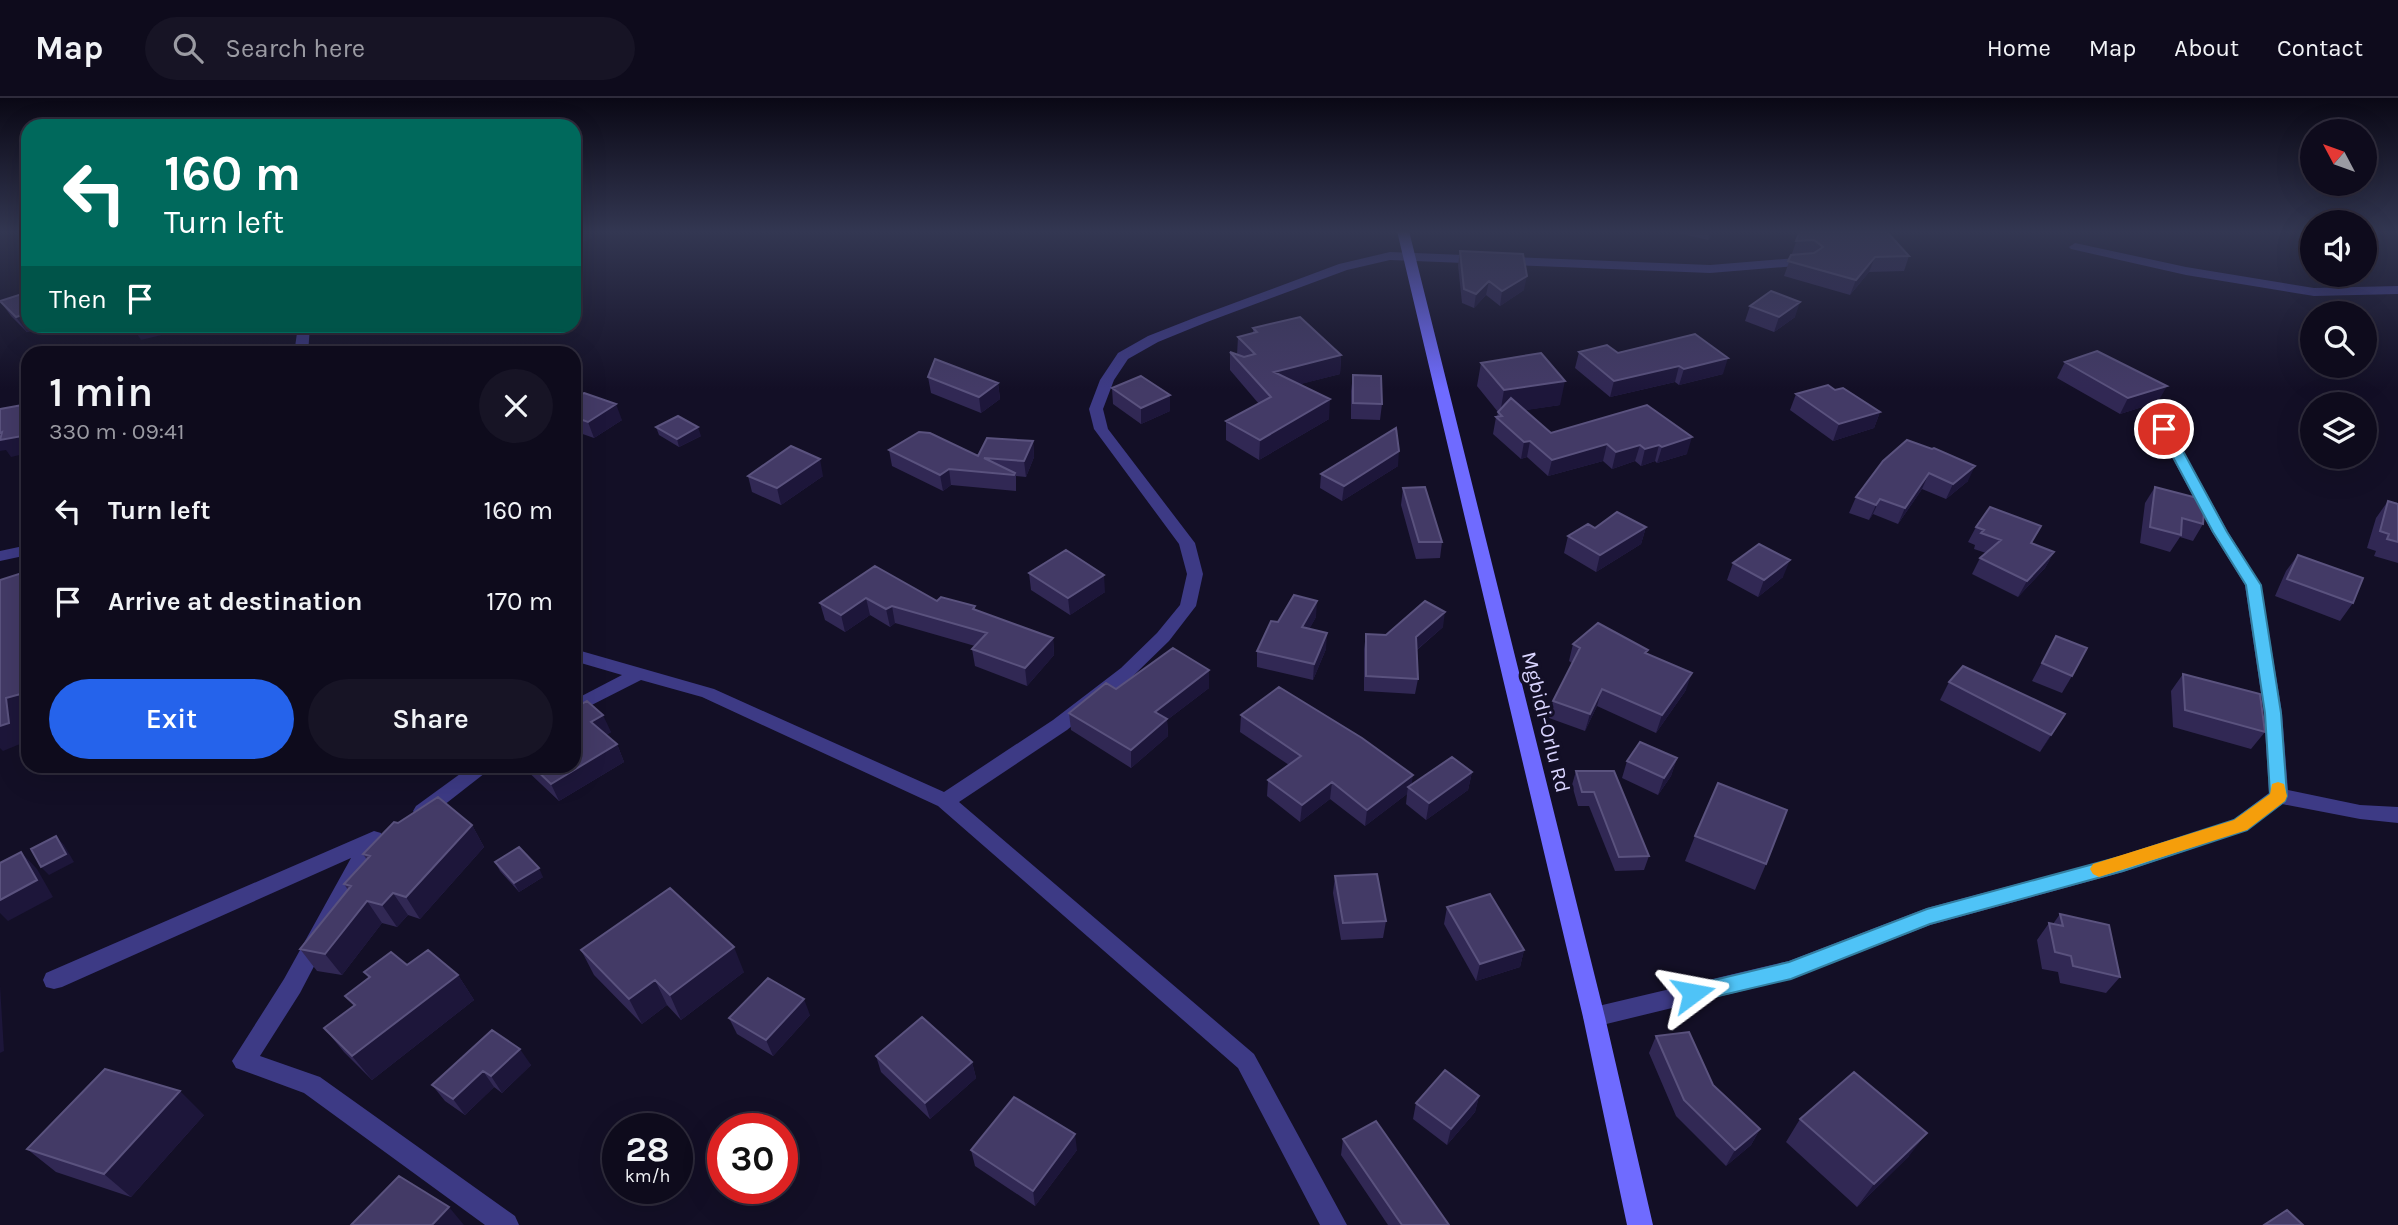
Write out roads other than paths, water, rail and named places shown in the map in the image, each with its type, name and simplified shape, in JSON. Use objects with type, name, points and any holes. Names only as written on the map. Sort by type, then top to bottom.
[{"type":"main road","name":"Mgbidi-Orlu Rd","points":[[1416,284],[1594,1017],[1640,1225]]},
{"type":"street","points":[[945,801],[1060,725],[1127,672],[1163,637],[1188,606],[1195,574],[1187,543],[1101,429],[1096,409],[1107,380],[1123,356],[1165,334],[1299,284]]},
{"type":"street","points":[[2263,284],[2314,292],[2398,290]]},
{"type":"street","points":[[2164,429],[2220,532],[2253,585],[2273,713],[2279,796]]},
{"type":"street","points":[[0,556],[21,552]]},
{"type":"street","points":[[581,657],[708,693],[945,801],[1246,1061],[1334,1225]]},
{"type":"street","points":[[581,704],[640,673]]},
{"type":"street","points":[[54,980],[370,841],[397,826],[475,773]]},
{"type":"street","points":[[1594,1017],[1791,970],[1927,917],[2123,864],[2240,825],[2279,796],[2360,812],[2398,815]]},
{"type":"street","points":[[370,841],[292,986],[244,1061],[312,1085],[506,1225]]}]
